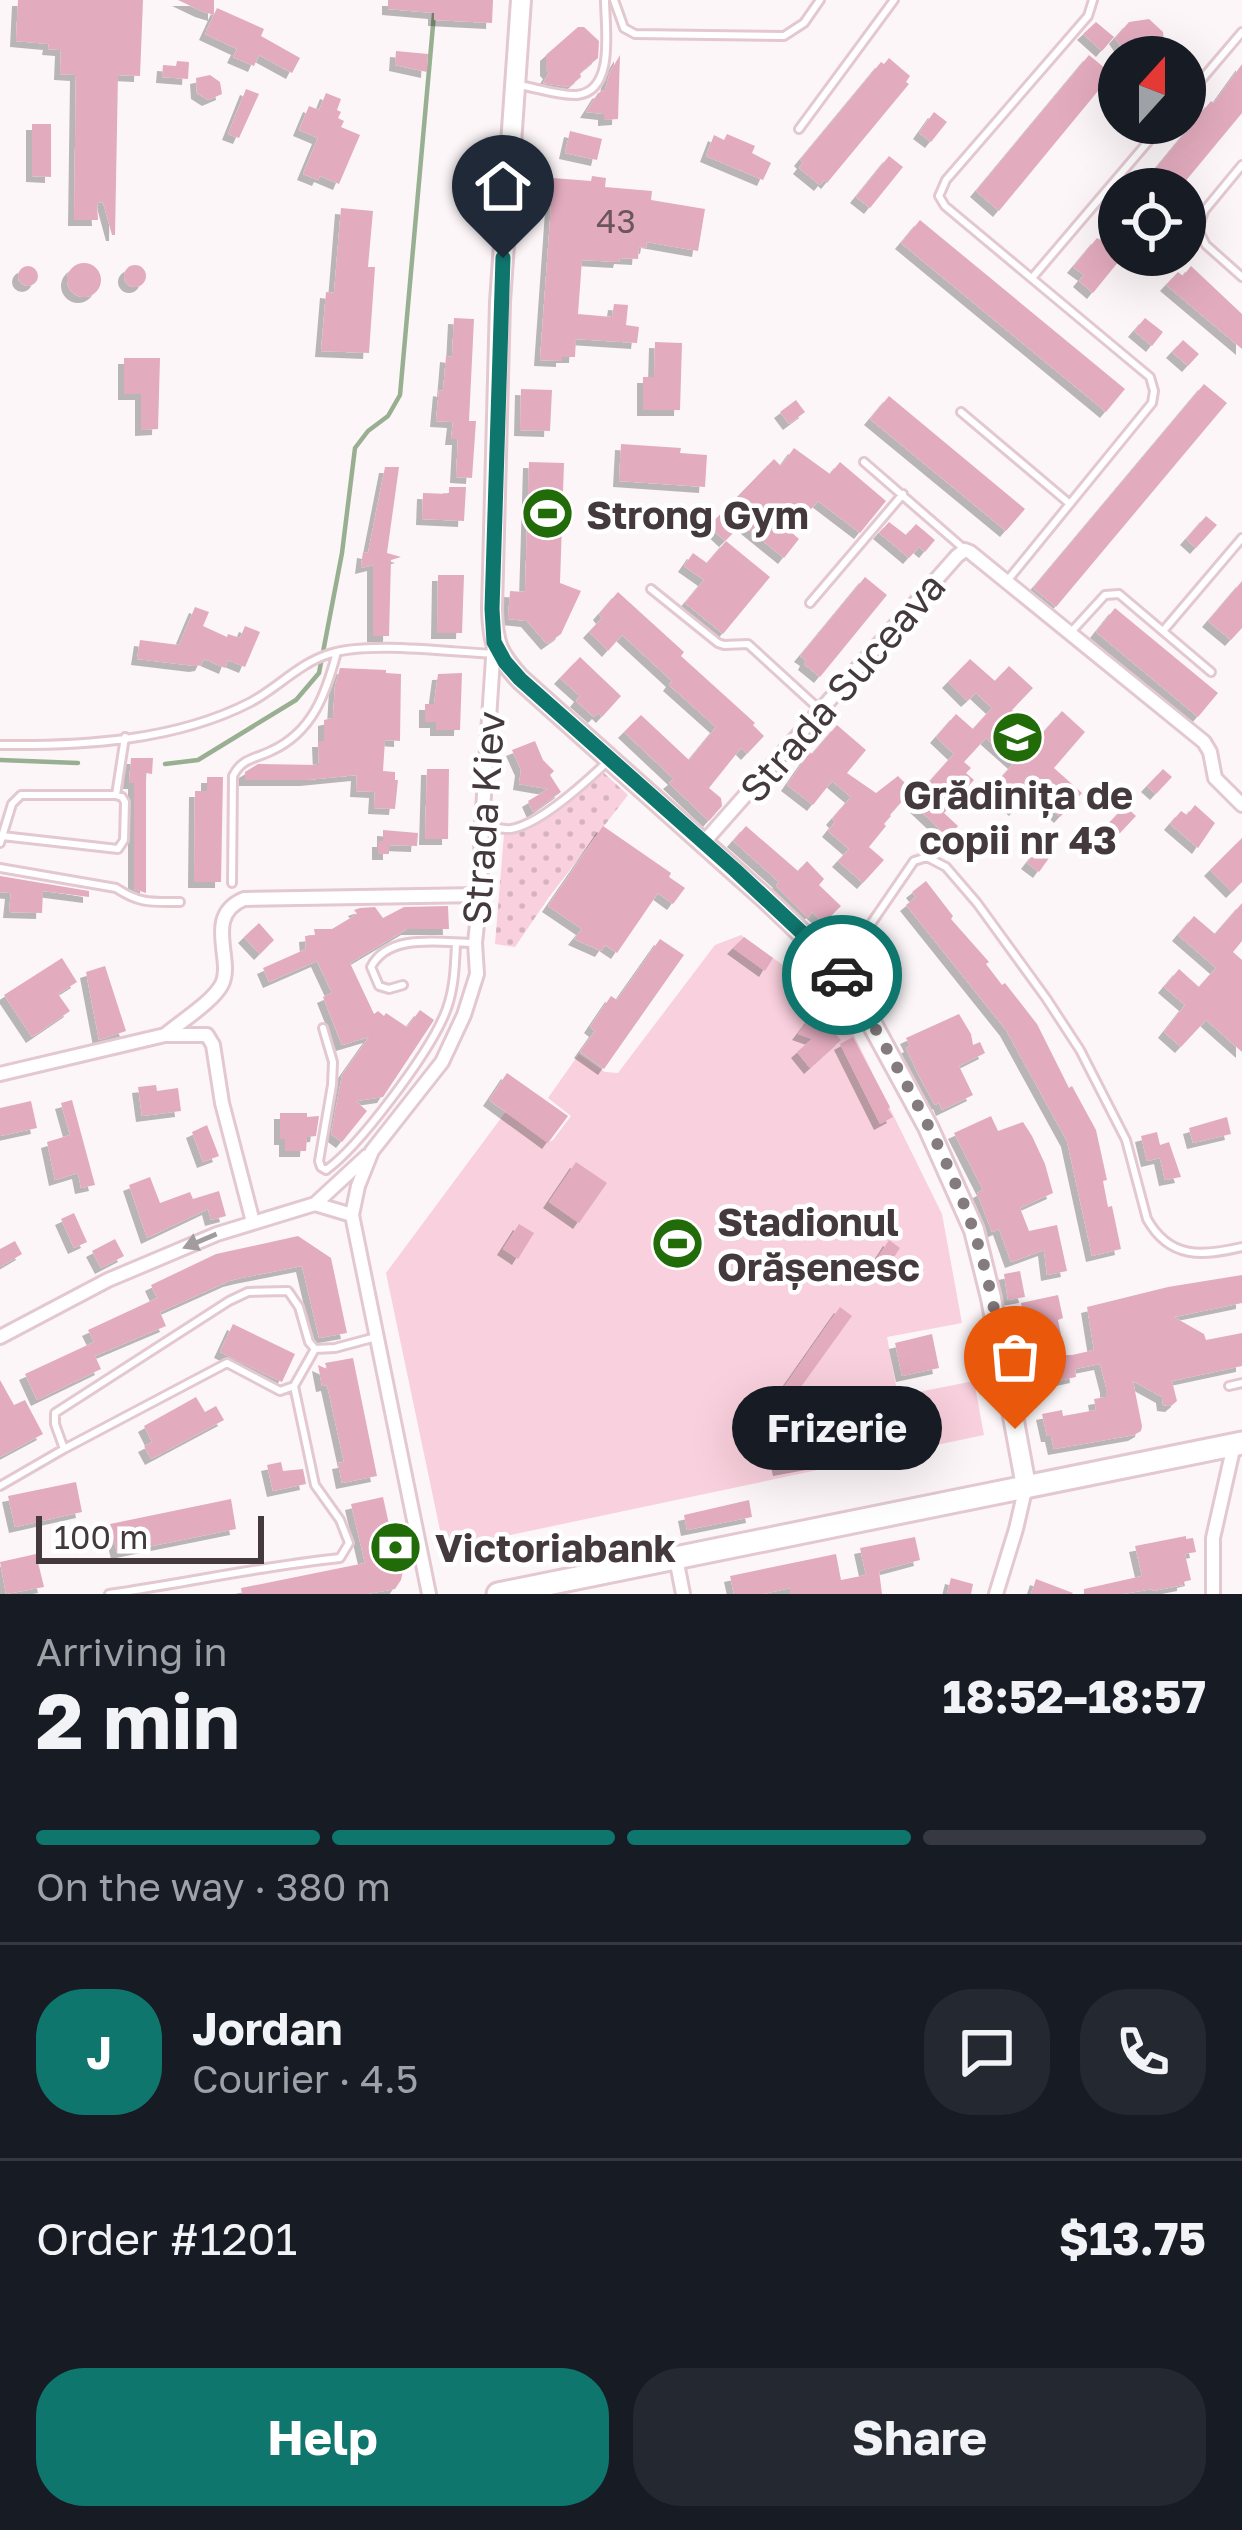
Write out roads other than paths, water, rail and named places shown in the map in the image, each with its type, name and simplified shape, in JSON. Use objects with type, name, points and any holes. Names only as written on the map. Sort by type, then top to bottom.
[{"type":"main road","name":"Strada Kiev","points":[[493,648],[500,302],[521,0]]},
{"type":"main road","points":[[493,648],[520,679],[814,944],[853,989],[906,1083],[974,1230],[1026,1486]]},
{"type":"main road","points":[[498,1594],[1238,1444]]},
{"type":"street","name":"Strada Suceava","points":[[704,842],[965,550],[1204,742],[1215,778],[1242,805]]},
{"type":"street","name":"Strada Kiev","points":[[429,1594],[352,1215],[372,1151],[442,1062],[477,974],[493,648]]},
{"type":"street","points":[[165,1035],[220,987],[227,912],[244,899],[480,895]]},
{"type":"street","points":[[0,1074],[165,1035],[201,1034],[210,1040],[254,1222]]},
{"type":"street","points":[[0,1337],[108,1280],[217,1234],[315,1204],[372,1151]]},
{"type":"street","points":[[315,1204],[352,1215]]},
{"type":"street","points":[[1213,1594],[1213,1538],[1238,1444]]},
{"type":"street","points":[[996,1594],[1026,1486]]},
{"type":"street","points":[[676,1558],[683,1594]]},
{"type":"lane","points":[[515,84],[573,95],[594,88],[605,65],[609,0]]},
{"type":"lane","points":[[609,0],[624,28],[634,34],[724,36],[784,36],[804,22],[820,0]]},
{"type":"lane","points":[[799,129],[894,0]]},
{"type":"lane","points":[[1007,581],[1152,403],[1154,391],[1150,377],[945,206],[940,191],[1088,16],[1093,0]]},
{"type":"lane","points":[[1206,74],[1242,32]]},
{"type":"lane","points":[[1032,278],[1146,144]]},
{"type":"lane","points":[[1242,165],[1204,211],[1198,230],[1206,245],[1242,277]]},
{"type":"lane","points":[[961,412],[1070,504]]},
{"type":"lane","points":[[864,462],[965,550]]},
{"type":"lane","points":[[810,602],[903,494]]},
{"type":"lane","points":[[1163,631],[1242,538]]},
{"type":"lane","points":[[651,589],[718,643],[748,644],[822,711]]},
{"type":"lane","points":[[1069,634],[1112,592],[1211,672]]},
{"type":"lane","points":[[0,745],[41,746],[125,737],[203,723],[333,653],[362,648],[493,648]]},
{"type":"lane","points":[[232,883],[233,776],[241,763],[285,743],[309,721],[328,689],[333,653]]},
{"type":"lane","points":[[116,795],[125,737]]},
{"type":"lane","points":[[482,825],[511,829],[576,792],[610,760]]},
{"type":"lane","points":[[21,795],[116,795],[125,802],[121,848],[1,839],[12,805],[21,795]]},
{"type":"lane","points":[[839,971],[914,861],[927,857],[946,867],[977,903],[1080,1050],[1126,1140],[1153,1230],[1188,1252],[1206,1255],[1242,1247]]},
{"type":"lane","points":[[0,868],[116,888],[146,902],[180,902]]},
{"type":"lane","points":[[403,985],[379,986],[371,967],[381,953],[404,943],[475,943]]},
{"type":"lane","points":[[323,1028],[332,1062],[319,1161],[326,1170],[357,1141],[445,1016],[454,983],[456,943]]},
{"type":"lane","points":[[64,1449],[55,1413],[248,1292],[288,1291],[315,1349]]},
{"type":"lane","points":[[315,1349],[376,1337]]},
{"type":"lane","points":[[109,1594],[277,1564],[340,1558],[349,1543],[340,1520],[315,1485],[294,1387],[315,1349]]},
{"type":"lane","points":[[0,1486],[226,1363],[280,1390],[294,1387]]},
{"type":"lane","points":[[1228,1386],[1242,1383]]},
{"type":"waterway","points":[[165,764],[198,760],[296,700],[319,673],[342,553],[355,448],[388,416],[400,395],[434,14]]},
{"type":"waterway","points":[[0,760],[78,763]]},
{"type":"place","name":"Strong Gym","points":[[547,514]]},
{"type":"place","name":"Grădinița de copii nr 43","points":[[1018,737]]},
{"type":"place","name":"Stadionul Orășenesc","points":[[678,1243]]},
{"type":"place","name":"Frizerie","points":[[1015,1429]]},
{"type":"place","name":"Victoriabank","points":[[396,1547]]}]
